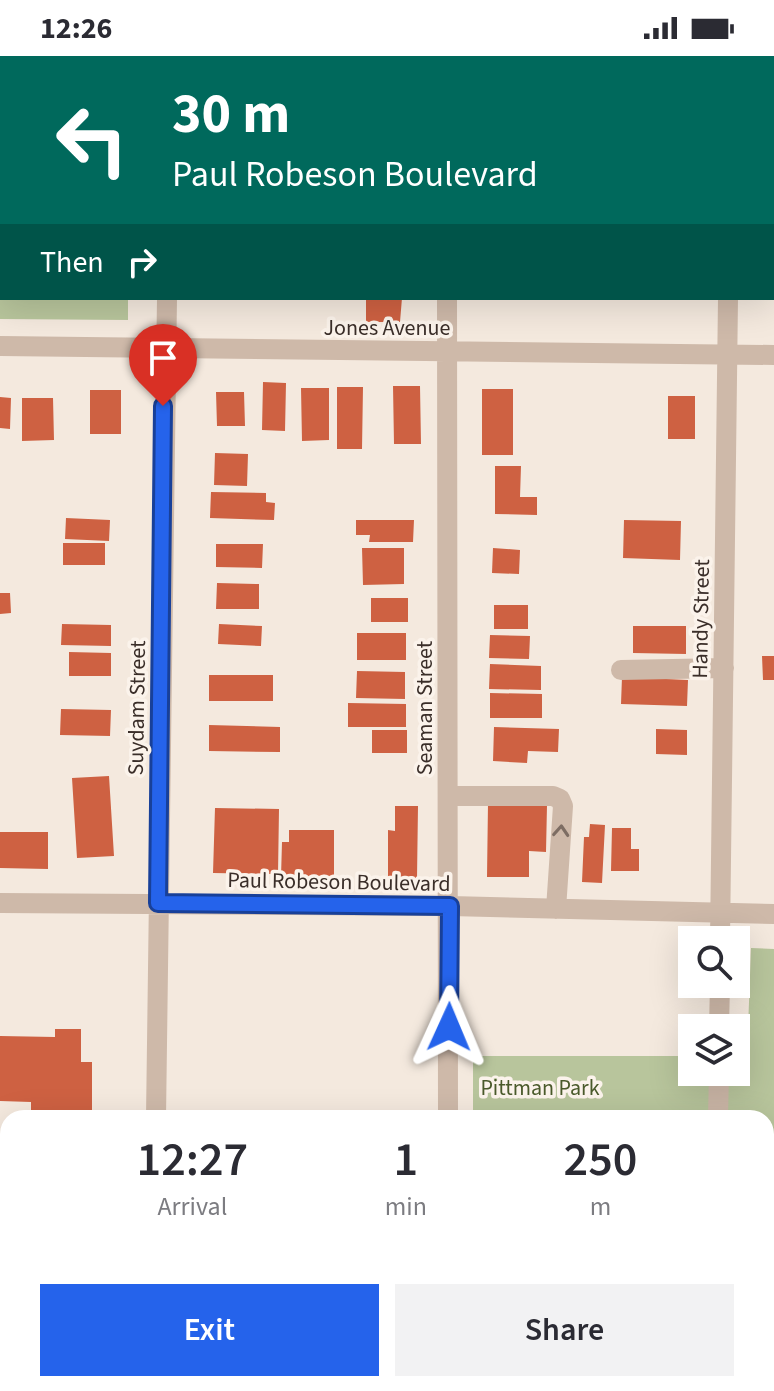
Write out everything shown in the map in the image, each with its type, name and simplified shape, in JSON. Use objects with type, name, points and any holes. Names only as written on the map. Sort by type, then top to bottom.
[{"type":"street","name":"Suydam Street","points":[[156,1110],[167,300]]},
{"type":"street","name":"Seaman Street","points":[[447,300],[448,1110]]},
{"type":"street","name":"Handy Street","points":[[721,926],[728,300]]},
{"type":"street","name":"Jones Avenue","points":[[0,346],[774,355]]},
{"type":"street","points":[[621,670],[724,668]]},
{"type":"street","points":[[449,796],[553,796],[560,799],[563,806],[556,909]]},
{"type":"street","name":"Paul Robeson Boulevard","points":[[0,903],[450,906],[774,914]]},
{"type":"street","points":[[718,1110],[719,1086]]},
{"type":"green space","points":[[0,300],[128,300],[128,320],[0,319]]},
{"type":"green space","name":"Pittman Park","points":[[751,948],[774,949],[774,1110],[473,1110],[473,1056],[678,1056],[678,1086],[750,1086]]},
{"type":"building","points":[[366,300],[402,300],[400,322],[366,322]]},
{"type":"building","points":[[263,382],[286,383],[285,431],[262,430]]},
{"type":"building","points":[[393,386],[420,386],[421,444],[394,444]]},
{"type":"building","points":[[337,387],[363,387],[362,449],[337,449]]},
{"type":"building","points":[[301,388],[329,388],[329,440],[302,441]]},
{"type":"building","points":[[482,389],[513,389],[513,455],[482,455]]},
{"type":"building","points":[[90,390],[121,390],[121,434],[90,434]]},
{"type":"building","points":[[216,392],[244,392],[245,426],[217,426]]},
{"type":"building","points":[[668,396],[695,396],[695,439],[668,439]]},
{"type":"building","points":[[0,397],[11,398],[10,429],[0,428]]},
{"type":"building","points":[[22,398],[53,398],[54,440],[22,441]]},
{"type":"building","points":[[215,453],[248,454],[247,486],[214,485]]},
{"type":"building","points":[[495,466],[521,466],[520,497],[537,497],[537,515],[495,514]]},
{"type":"building","points":[[211,492],[266,493],[266,502],[275,503],[274,520],[210,518]]},
{"type":"building","points":[[66,518],[110,520],[109,541],[65,539]]},
{"type":"building","points":[[356,520],[414,520],[413,542],[369,542],[370,535],[356,535]]},
{"type":"building","points":[[624,520],[681,521],[680,560],[623,558]]},
{"type":"building","points":[[63,543],[105,543],[105,565],[63,565]]},
{"type":"building","points":[[216,544],[263,544],[262,568],[216,567]]},
{"type":"building","points":[[362,548],[404,548],[404,584],[363,585]]},
{"type":"building","points":[[493,548],[520,550],[519,574],[492,573]]},
{"type":"building","points":[[217,583],[259,584],[259,609],[216,609]]},
{"type":"building","points":[[0,593],[10,593],[11,613],[0,614]]},
{"type":"building","points":[[371,598],[408,598],[408,622],[371,622]]},
{"type":"building","points":[[494,605],[528,605],[528,629],[494,629]]},
{"type":"building","points":[[62,624],[111,625],[111,646],[61,645]]},
{"type":"building","points":[[219,624],[262,626],[261,646],[218,644]]},
{"type":"building","points":[[633,626],[686,626],[686,654],[633,653]]},
{"type":"building","points":[[357,633],[406,633],[406,660],[357,660]]},
{"type":"building","points":[[490,635],[530,636],[529,659],[489,658]]},
{"type":"building","points":[[69,652],[111,653],[111,676],[69,676]]},
{"type":"building","points":[[762,656],[774,656],[774,680],[763,680]]},
{"type":"building","points":[[490,664],[541,666],[541,690],[489,689]]},
{"type":"building","points":[[357,671],[405,672],[405,699],[356,698]]},
{"type":"building","points":[[209,675],[273,675],[273,701],[209,701]]},
{"type":"building","points":[[622,677],[688,680],[687,706],[621,704]]},
{"type":"building","points":[[490,693],[542,694],[542,718],[490,718]]},
{"type":"building","points":[[348,703],[406,704],[406,727],[348,727]]},
{"type":"building","points":[[61,709],[111,710],[110,736],[60,735]]},
{"type":"building","points":[[209,725],[280,727],[280,752],[209,751]]},
{"type":"building","points":[[494,727],[559,729],[558,752],[528,751],[527,763],[493,761]]},
{"type":"building","points":[[656,729],[687,730],[687,755],[656,754]]},
{"type":"building","points":[[372,730],[407,730],[407,753],[372,753]]},
{"type":"building","points":[[109,776],[114,856],[77,858],[72,778]]},
{"type":"building","points":[[488,803],[547,805],[546,852],[529,851],[529,877],[487,877]]},
{"type":"building","points":[[395,806],[418,806],[417,878],[388,878],[388,830],[395,831]]},
{"type":"building","points":[[215,808],[279,809],[278,874],[213,873]]},
{"type":"building","points":[[590,824],[605,825],[602,883],[582,882],[584,837],[589,837]]},
{"type":"building","points":[[612,828],[631,828],[631,849],[639,849],[639,871],[611,871]]},
{"type":"building","points":[[289,830],[334,830],[334,877],[281,877],[282,842],[289,842]]},
{"type":"building","points":[[0,832],[48,832],[48,869],[0,868]]},
{"type":"building","points":[[55,1029],[81,1029],[81,1062],[92,1062],[92,1110],[31,1110],[31,1102],[0,1101],[0,1036],[55,1037]]},
{"type":"route","points":[[163,406],[158,903],[450,906],[449,1027]]}]
